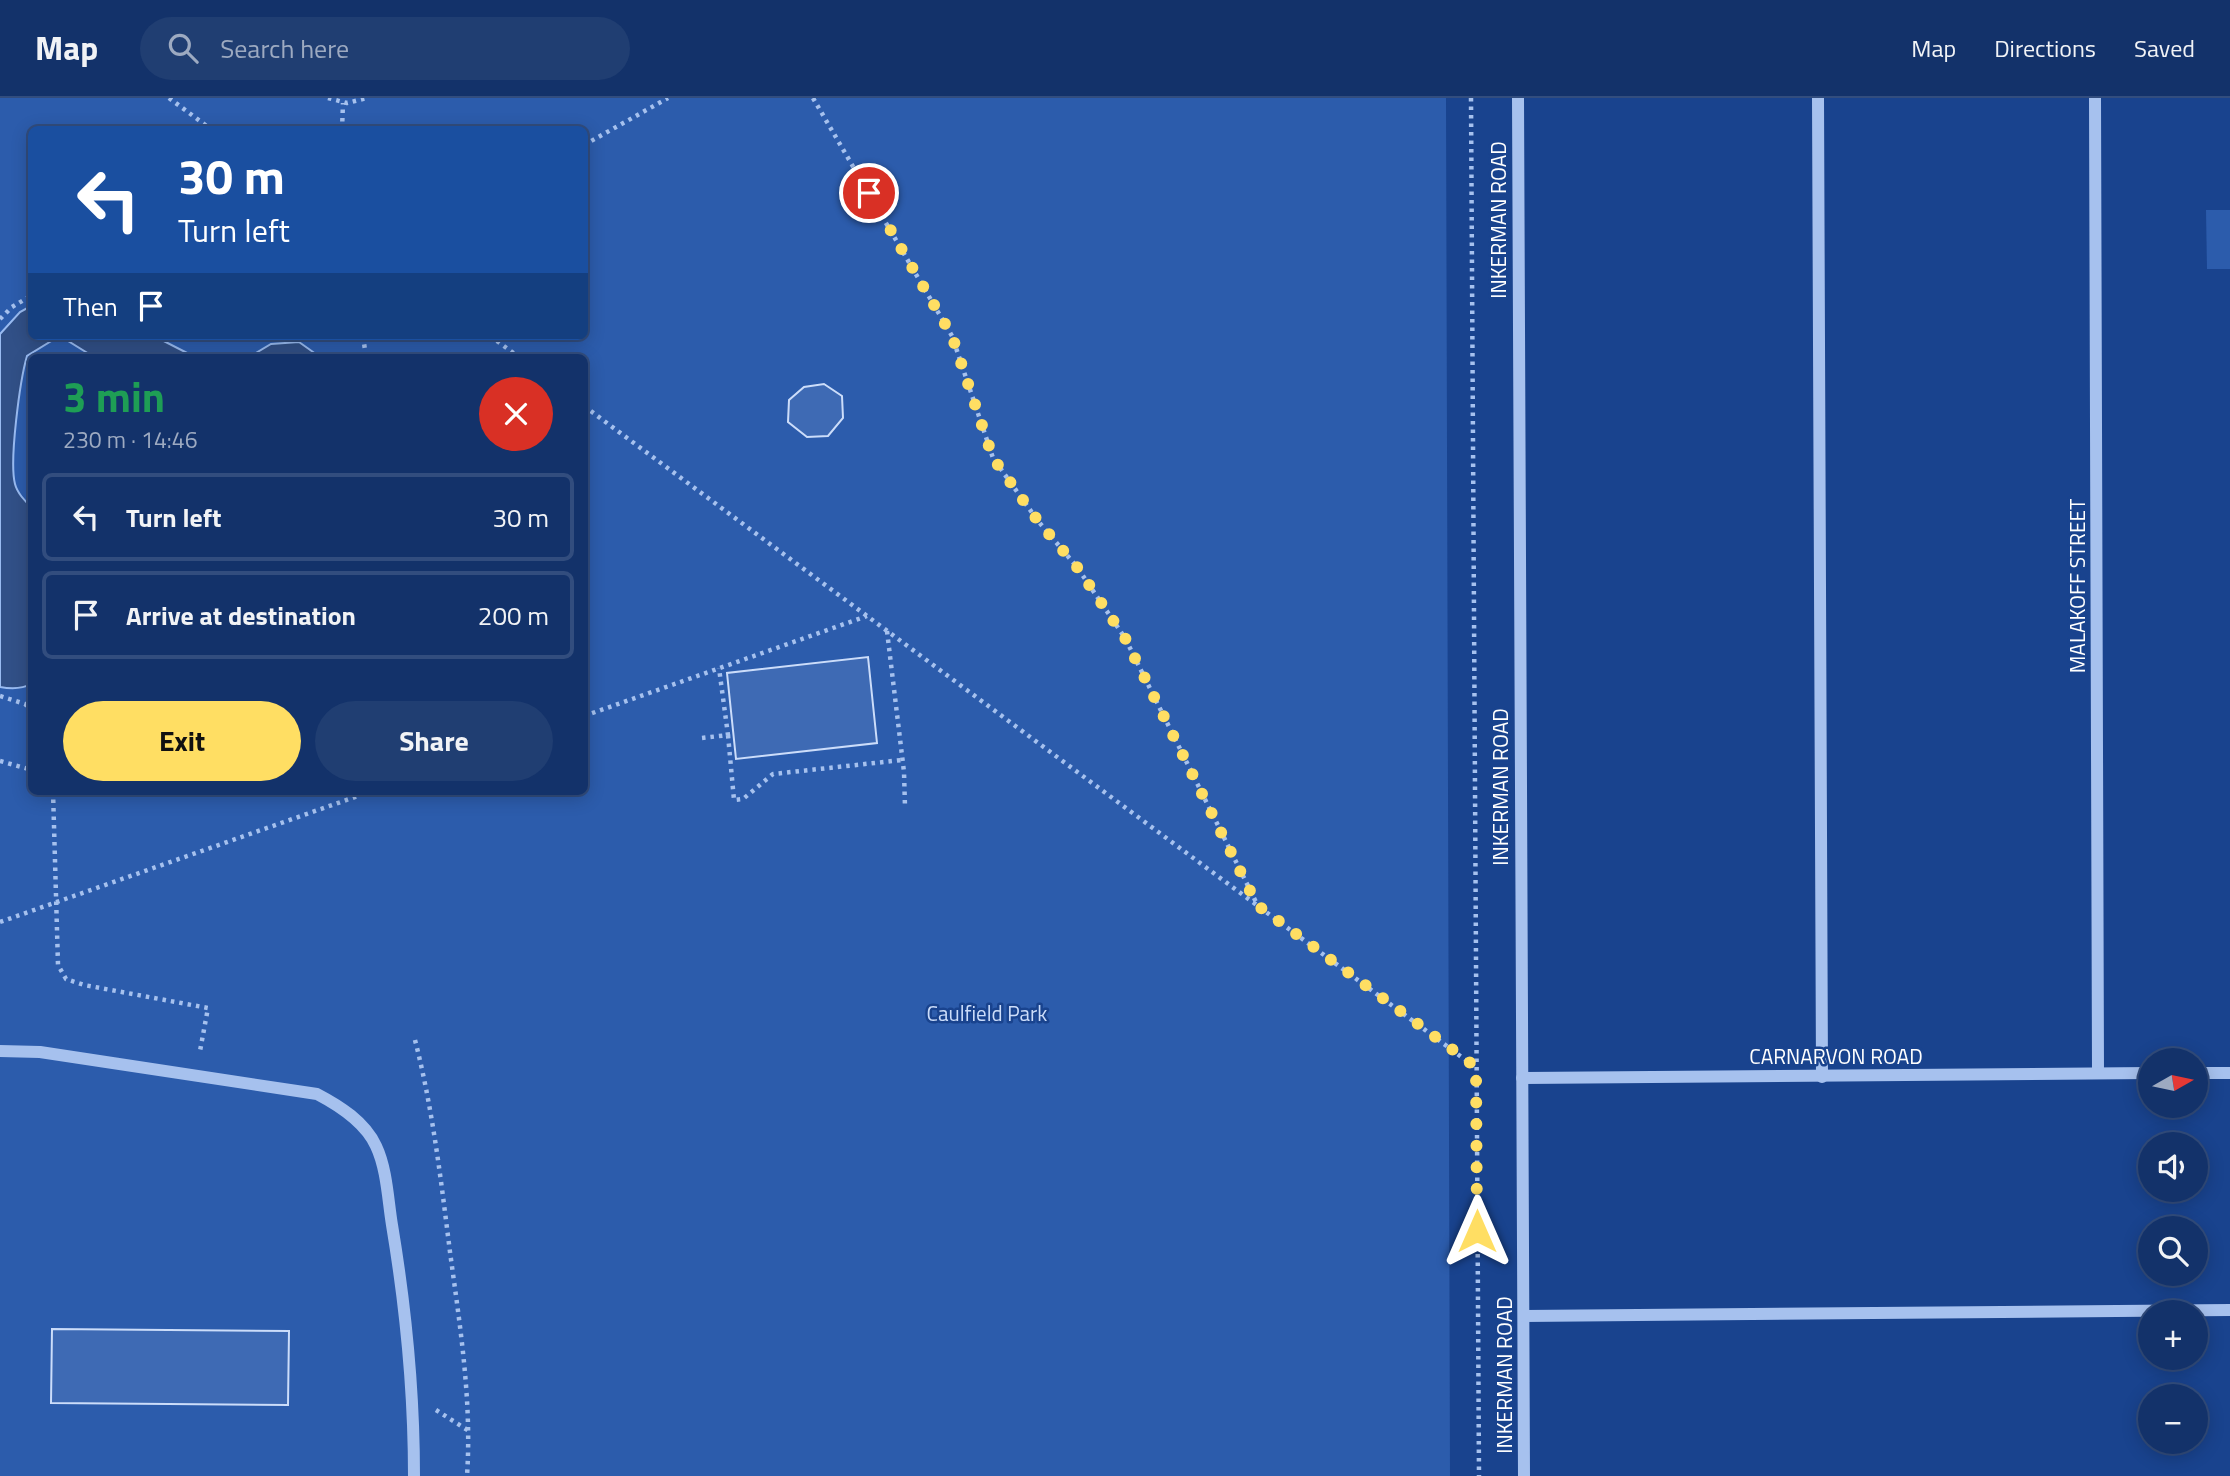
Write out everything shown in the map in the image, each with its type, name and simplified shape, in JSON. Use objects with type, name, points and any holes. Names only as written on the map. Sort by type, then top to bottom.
[{"type":"street","name":"INKERMAN ROAD","points":[[1518,98],[1524,1476]]},
{"type":"street","points":[[1818,98],[1822,1077]]},
{"type":"street","name":"MALAKOFF STREET","points":[[2095,98],[2098,1073]]},
{"type":"street","points":[[0,1051],[40,1052],[317,1094],[351,1114],[378,1149],[399,1266],[414,1395],[414,1476]]},
{"type":"street","name":"CARNARVON ROAD","points":[[1522,1078],[2138,1073]]},
{"type":"street","points":[[2208,1073],[2230,1073]]},
{"type":"street","points":[[1524,1316],[2230,1310]]},
{"type":"path","points":[[169,98],[207,126]]},
{"type":"path","points":[[328,98],[342,103],[367,98]]},
{"type":"path","points":[[588,143],[668,98]]},
{"type":"path","points":[[813,98],[952,336],[993,458],[1038,521],[1077,567],[1125,638],[1257,905]]},
{"type":"path","points":[[1471,98],[1479,1476]]},
{"type":"path","points":[[342,103],[342,126]]},
{"type":"path","points":[[0,319],[12,307],[28,297]]},
{"type":"path","points":[[496,340],[515,354]]},
{"type":"path","points":[[588,409],[1476,1067]]},
{"type":"path","points":[[588,715],[867,616]]},
{"type":"path","points":[[887,630],[905,807]]},
{"type":"path","points":[[719,668],[734,800],[743,799],[774,774],[902,760]]},
{"type":"path","points":[[0,695],[28,707]]},
{"type":"path","points":[[702,738],[728,735]]},
{"type":"path","points":[[0,761],[28,769]]},
{"type":"path","points":[[53,795],[58,965],[66,979],[84,985],[208,1008],[195,1076]]},
{"type":"path","points":[[0,922],[361,795]]},
{"type":"path","points":[[415,1040],[429,1094],[470,1432],[467,1476]]},
{"type":"path","points":[[414,1395],[470,1432]]},
{"type":"green space","name":"Caulfield Park","points":[[0,98],[1446,98],[1450,1476],[0,1476]]},
{"type":"green space","points":[[2206,210],[2230,210],[2230,269],[2207,269]]},
{"type":"shaded area","points":[[28,308],[28,340],[53,340],[27,356],[16,420],[13,458],[15,484],[28,503],[28,685],[8,688],[0,687],[0,334],[20,312]]},
{"type":"shaded area","points":[[53,340],[162,340],[189,354],[89,354],[68,341]]},
{"type":"shaded area","points":[[299,342],[316,354],[254,354],[271,344]]},
{"type":"building","points":[[824,384],[842,396],[843,418],[828,436],[807,437],[788,422],[789,400],[804,387]]},
{"type":"building","points":[[868,657],[877,743],[736,759],[727,673]]},
{"type":"building","points":[[52,1329],[289,1331],[288,1405],[51,1403]]},
{"type":"route","points":[[869,193],[952,336],[993,458],[1022,500],[1077,567],[1111,614],[1257,905],[1476,1067],[1477,1231]]}]
